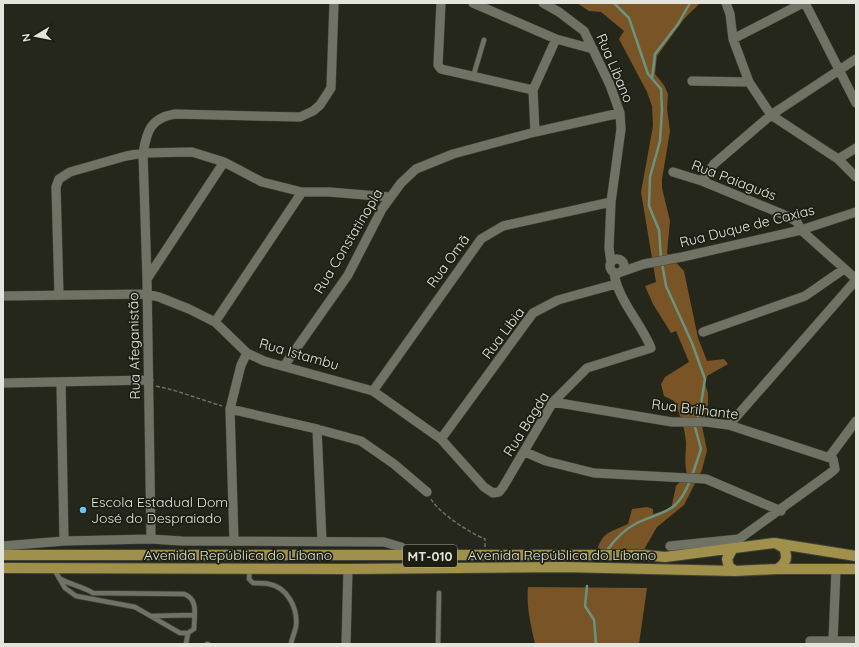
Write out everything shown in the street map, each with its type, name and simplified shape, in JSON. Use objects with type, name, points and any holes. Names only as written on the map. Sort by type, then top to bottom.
[{"type":"main road","name":"Avenida República do Líbano","points":[[3,555],[644,555],[665,557],[774,543],[856,556]]},
{"type":"main road","points":[[774,543],[783,546],[786,551],[784,563],[777,569]]},
{"type":"main road","points":[[733,548],[726,559],[729,567],[735,571]]},
{"type":"main road","name":"Avenida República do Líbano","points":[[3,568],[348,569],[563,567],[735,571],[777,569],[856,569]]},
{"type":"street","name":"Rua Afeganistão","points":[[151,539],[149,382],[146,294],[147,279],[143,153],[146,142],[153,124],[165,115],[300,117],[314,111],[320,105],[331,88],[334,3]]},
{"type":"street","points":[[441,3],[438,65],[441,69],[533,90]]},
{"type":"street","points":[[473,3],[556,39],[593,49]]},
{"type":"street","name":"Rua Libano","points":[[543,3],[560,12],[584,31],[610,85],[620,113],[620,129],[611,202],[610,236],[615,260],[624,267],[618,272],[616,284]]},
{"type":"street","points":[[726,3],[730,14],[733,39],[749,82],[771,115],[838,159],[856,177]]},
{"type":"street","points":[[733,39],[804,3],[856,103]]},
{"type":"street","points":[[536,132],[533,90],[556,39]]},
{"type":"street","points":[[702,181],[714,164],[771,115],[856,58]]},
{"type":"street","points":[[692,81],[749,82]]},
{"type":"street","name":"Rua Constatinopla","points":[[284,366],[348,275],[382,209],[390,197],[416,169],[453,154],[536,132],[620,113]]},
{"type":"street","points":[[838,159],[856,148]]},
{"type":"street","points":[[59,295],[56,187],[59,179],[70,172],[126,156],[143,153],[192,152],[224,162],[262,182],[302,192],[329,192],[390,197]]},
{"type":"street","points":[[147,279],[224,162]]},
{"type":"street","name":"Rua Paiaguás","points":[[673,172],[702,181],[788,216],[796,222],[801,230],[856,280]]},
{"type":"street","points":[[215,322],[302,192]]},
{"type":"street","name":"Rua Omã","points":[[373,391],[481,239],[502,226],[611,202]]},
{"type":"street","name":"Rua Duque de Caxias","points":[[618,272],[649,263],[801,230],[856,212]]},
{"type":"street","name":"Rua Duque de Caxias","points":[[615,260],[649,263]]},
{"type":"street","points":[[703,332],[805,296],[844,269]]},
{"type":"street","points":[[729,425],[856,280]]},
{"type":"street","name":"Rua Bagda","points":[[493,493],[502,490],[553,402],[587,368],[651,348],[647,337],[616,284]]},
{"type":"street","name":"Rua Libia","points":[[441,439],[533,313],[558,300],[616,284]]},
{"type":"street","name":"Rua Istambu","points":[[3,296],[146,294],[189,309],[215,322],[247,353],[264,361],[373,391],[441,439],[484,487],[493,493]]},
{"type":"street","points":[[234,541],[230,409],[241,365],[247,353]]},
{"type":"street","points":[[61,382],[64,541]]},
{"type":"street","points":[[3,383],[149,382]]},
{"type":"street","name":"Rua Brilhante","points":[[553,402],[672,422],[706,422],[729,425],[830,456]]},
{"type":"street","points":[[230,409],[317,429],[361,441],[394,464],[427,492]]},
{"type":"street","points":[[733,548],[739,539],[780,511],[835,469],[835,463],[830,456],[856,421]]},
{"type":"street","points":[[317,429],[320,466],[322,542]]},
{"type":"street","points":[[524,452],[546,461],[594,473],[681,476],[706,479],[780,511]]},
{"type":"street","name":"Avenida República do Líbano","points":[[3,546],[64,541],[151,539],[182,541],[384,542],[401,547],[414,556]]},
{"type":"street","points":[[670,546],[739,539]]},
{"type":"street","points":[[182,541],[182,554]]},
{"type":"street","points":[[346,644],[348,569]]},
{"type":"street","points":[[833,641],[836,569]]},
{"type":"street","points":[[810,644],[810,640],[856,641]]},
{"type":"lane","points":[[474,77],[484,40]]},
{"type":"lane","points":[[53,568],[59,578],[66,588],[76,596],[135,607],[180,633],[188,633],[194,629],[194,602],[190,596],[184,594],[93,593],[84,587],[68,583],[59,578]]},
{"type":"lane","points":[[250,568],[249,579],[253,583],[269,584],[282,591],[290,598],[295,611],[296,626],[291,644]]},
{"type":"lane","points":[[438,644],[439,593]]},
{"type":"lane","points":[[151,616],[194,615]]},
{"type":"lane","points":[[186,644],[188,633]]},
{"type":"path","points":[[149,382],[230,409]]},
{"type":"path","points":[[427,492],[434,504],[472,533],[485,539],[485,556]]},
{"type":"shaded area","points":[[577,3],[700,3],[684,19],[657,56],[655,74],[664,85],[668,94],[667,109],[670,131],[662,179],[662,188],[670,221],[667,253],[684,271],[698,338],[707,361],[724,359],[728,364],[707,376],[705,384],[708,393],[708,404],[702,426],[707,450],[702,470],[684,505],[657,527],[642,553],[596,554],[603,537],[628,524],[632,509],[647,507],[653,509],[653,514],[671,509],[676,486],[687,474],[685,462],[686,443],[680,416],[674,401],[664,396],[661,384],[665,377],[689,362],[676,331],[671,333],[653,304],[645,286],[656,282],[641,192],[653,126],[652,106],[647,92],[619,39],[624,31],[601,12],[589,11]]},
{"type":"shaded area","points":[[528,587],[647,588],[639,644],[535,644],[528,609]]},
{"type":"waterway","points":[[614,3],[629,18],[648,74],[661,89],[662,110],[660,141],[650,177],[649,206],[659,230],[661,258]]},
{"type":"waterway","points":[[652,79],[655,54],[678,24],[690,3]]},
{"type":"waterway","points":[[662,263],[666,286],[692,343],[705,379],[695,427],[701,449],[692,476]]},
{"type":"waterway","points":[[608,549],[629,528],[670,509],[675,505],[690,481]]},
{"type":"waterway","points":[[587,586],[585,606],[594,620],[596,644]]},
{"type":"place","name":"Escola Estadual Dom José do Despraiado","points":[[83,510]]}]
